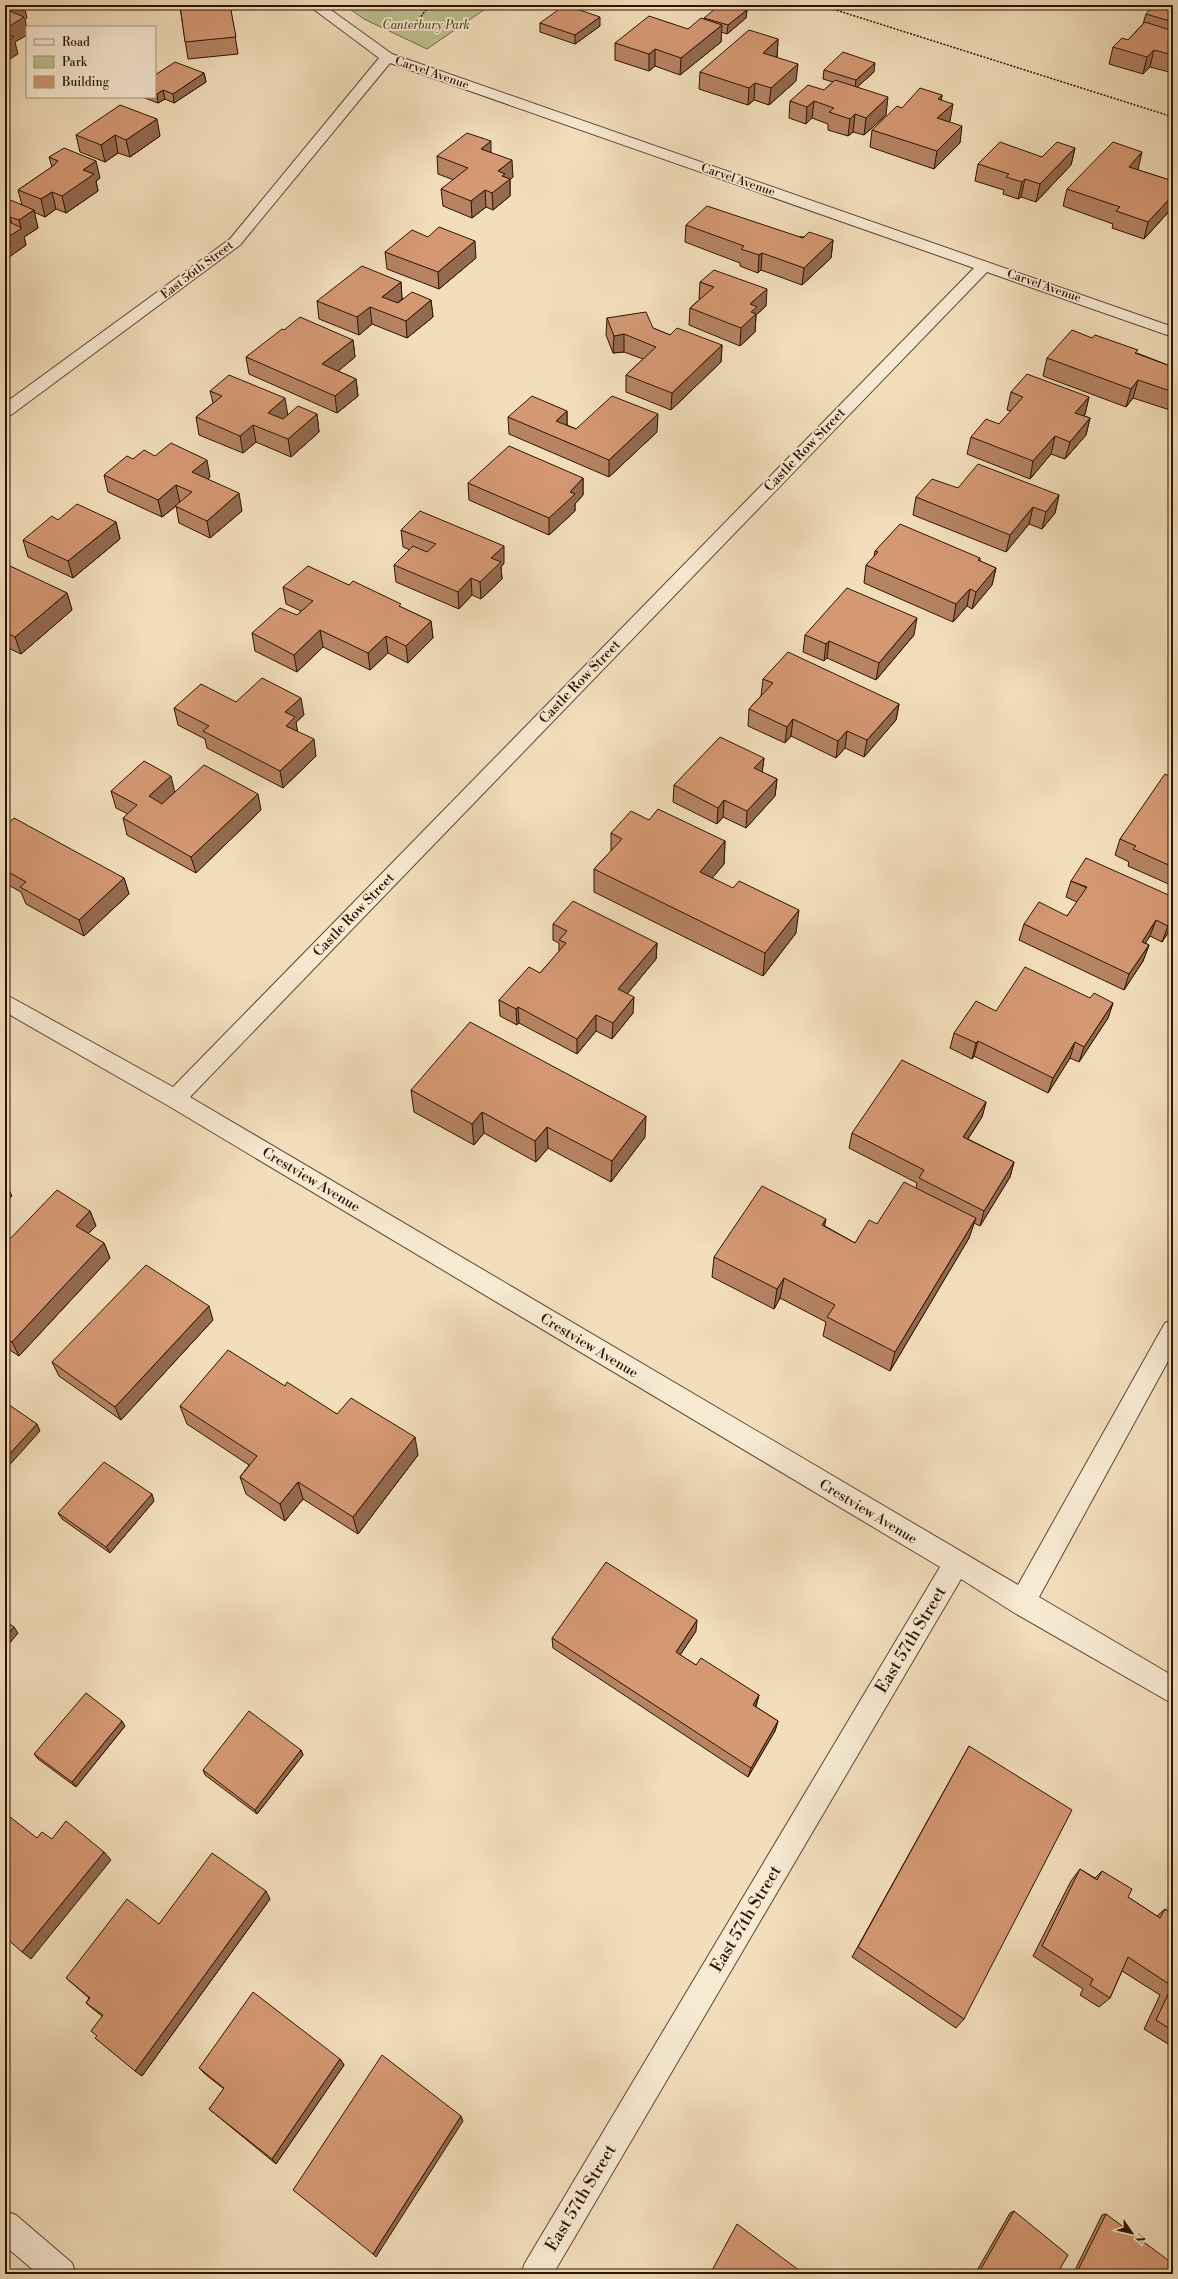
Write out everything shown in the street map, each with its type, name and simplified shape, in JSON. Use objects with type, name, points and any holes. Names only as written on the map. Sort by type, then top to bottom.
[{"type":"street","name":"Carvel Avenue","points":[[315,5],[387,57],[1173,332]]},
{"type":"street","name":"East 56th Street","points":[[5,411],[235,242],[387,57]]},
{"type":"street","name":"Castle Row Street","points":[[175,1099],[984,265]]},
{"type":"street","name":"Crestview Avenue","points":[[5,1002],[175,1099],[956,1564],[1173,1691]]},
{"type":"street","points":[[1022,1603],[1173,1330]]},
{"type":"street","name":"East 57th Street","points":[[536,2274],[956,1564]]},
{"type":"street","points":[[5,2226],[61,2274]]},
{"type":"path","points":[[820,5],[1173,117]]},
{"type":"green space","name":"Canterbury Park","points":[[344,5],[491,5],[427,49],[364,19]]},
{"type":"building","points":[[5,5],[17,5],[7,10],[24,17],[5,29]]},
{"type":"building","points":[[180,5],[230,5],[236,37],[185,42]]},
{"type":"building","points":[[565,5],[600,17],[575,35],[540,23]]},
{"type":"building","points":[[720,5],[732,5],[747,10],[728,25],[704,18]]},
{"type":"building","points":[[1154,5],[1173,5],[1173,22],[1146,14]]},
{"type":"building","points":[[649,16],[688,29],[701,18],[722,25],[681,58],[655,49],[649,54],[615,43]]},
{"type":"building","points":[[1145,22],[1173,31],[1173,55],[1154,50],[1147,57],[1113,47],[1122,38],[1128,40]]},
{"type":"building","points":[[749,30],[778,39],[763,53],[798,64],[771,88],[755,83],[749,88],[700,72]]},
{"type":"building","points":[[5,33],[14,37],[5,43]]},
{"type":"building","points":[[843,52],[875,63],[856,80],[824,70]]},
{"type":"building","points":[[175,62],[204,73],[173,94],[163,90],[156,94],[156,74]]},
{"type":"building","points":[[835,80],[888,97],[866,118],[855,114],[850,119],[829,112],[834,108],[814,101],[807,107],[790,101],[808,85],[824,90]]},
{"type":"building","points":[[920,88],[942,95],[938,99],[953,104],[937,118],[962,126],[937,151],[872,130],[897,106],[902,108]]},
{"type":"building","points":[[120,105],[157,119],[126,140],[115,135],[101,145],[76,135]]},
{"type":"building","points":[[467,133],[491,141],[481,149],[512,160],[498,171],[505,174],[502,176],[510,179],[492,193],[485,190],[471,201],[441,189],[468,168],[437,156]]},
{"type":"building","points":[[1000,142],[1042,157],[1057,142],[1075,148],[1040,184],[1025,179],[1022,182],[1006,177],[1009,174],[978,164]]},
{"type":"building","points":[[1113,142],[1142,152],[1129,167],[1173,181],[1173,195],[1148,222],[1116,211],[1120,207],[1067,189]]},
{"type":"building","points":[[64,148],[96,161],[83,170],[94,174],[62,196],[52,192],[41,199],[18,190],[53,166],[58,161],[49,157]]},
{"type":"building","points":[[8,199],[34,210],[19,220],[10,217],[5,220],[5,201]]},
{"type":"building","points":[[707,206],[803,238],[809,232],[833,240],[804,268],[762,253],[759,255],[741,249],[744,246],[686,225]]},
{"type":"building","points":[[5,220],[22,228],[5,239]]},
{"type":"building","points":[[439,227],[475,241],[438,272],[385,252],[412,230],[428,237]]},
{"type":"building","points":[[362,266],[401,282],[382,297],[398,303],[412,292],[431,300],[406,321],[370,307],[357,317],[317,301]]},
{"type":"building","points":[[714,270],[767,289],[750,304],[757,307],[751,312],[756,314],[741,328],[690,308],[714,287],[700,282]]},
{"type":"building","points":[[646,312],[653,328],[670,335],[677,328],[722,345],[672,393],[626,375],[656,347],[624,334],[614,336],[607,318]]},
{"type":"building","points":[[300,317],[353,340],[322,364],[356,379],[335,396],[246,357]]},
{"type":"building","points":[[1072,330],[1092,338],[1095,335],[1138,350],[1135,353],[1173,367],[1173,392],[1138,380],[1131,389],[1047,358]]},
{"type":"building","points":[[1027,374],[1089,397],[1075,413],[1090,418],[1070,442],[1055,436],[1033,461],[971,437],[986,419],[999,424],[1023,397],[1011,392]]},
{"type":"building","points":[[229,375],[285,398],[268,413],[283,419],[298,406],[317,414],[288,439],[253,425],[240,436],[196,417],[222,396],[210,391]]},
{"type":"building","points":[[532,396],[567,411],[556,421],[576,429],[612,396],[658,414],[609,460],[508,417]]},
{"type":"building","points":[[171,443],[207,460],[192,472],[239,493],[207,521],[175,506],[192,492],[176,485],[158,500],[104,475],[127,456],[133,459],[144,450],[155,456]]},
{"type":"building","points":[[509,446],[583,478],[570,492],[575,494],[549,518],[468,483]]},
{"type":"building","points":[[978,464],[1059,495],[1046,512],[1033,507],[1010,535],[916,497],[932,479],[958,488]]},
{"type":"building","points":[[77,504],[116,522],[68,561],[23,540],[52,516],[58,520]]},
{"type":"building","points":[[420,511],[504,546],[491,558],[501,562],[480,582],[471,578],[458,592],[394,565],[413,546],[427,552],[436,544],[401,530]]},
{"type":"building","points":[[900,524],[980,558],[978,560],[996,568],[976,592],[970,589],[956,604],[866,565],[878,552],[875,551]]},
{"type":"building","points":[[6,564],[67,593],[15,637],[5,632]]},
{"type":"building","points":[[308,566],[349,585],[353,581],[401,604],[399,606],[431,621],[406,646],[386,636],[368,653],[320,630],[294,655],[252,633],[280,608],[297,615],[313,601],[283,587]]},
{"type":"building","points":[[847,588],[917,618],[879,663],[829,641],[826,644],[805,635]]},
{"type":"building","points":[[788,652],[899,704],[867,740],[847,731],[838,741],[793,719],[787,727],[749,709],[773,683],[763,679]]},
{"type":"building","points":[[262,678],[301,698],[285,712],[295,717],[286,726],[314,739],[280,771],[203,731],[209,726],[174,708],[201,684],[236,702]]},
{"type":"building","points":[[720,737],[764,758],[754,768],[777,779],[747,811],[724,800],[718,808],[674,785]]},
{"type":"building","points":[[144,761],[171,776],[149,796],[162,804],[204,765],[258,794],[191,857],[123,818],[137,805],[111,791]]},
{"type":"building","points":[[1165,774],[1173,778],[1173,867],[1133,849],[1136,846],[1120,839]]},
{"type":"building","points":[[658,809],[725,841],[700,872],[733,888],[739,881],[799,910],[765,953],[594,869],[622,839],[611,833],[631,811],[649,820]]},
{"type":"building","points":[[14,818],[124,878],[79,920],[20,887],[26,882],[5,870],[5,826]]},
{"type":"building","points":[[1086,858],[1173,897],[1173,918],[1168,926],[1156,920],[1142,942],[1149,945],[1129,974],[1024,924],[1039,902],[1067,916],[1087,887],[1071,881]]},
{"type":"building","points":[[573,901],[657,943],[618,989],[634,997],[613,1023],[596,1015],[577,1039],[518,1007],[516,1009],[499,1000],[529,967],[540,973],[566,943],[559,940],[567,931],[553,924]]},
{"type":"building","points":[[1025,967],[1090,998],[1094,993],[1113,1003],[1084,1047],[1075,1042],[1053,1078],[978,1041],[976,1043],[954,1033],[976,1001],[996,1011]]},
{"type":"building","points":[[470,1022],[646,1116],[612,1161],[547,1127],[535,1141],[482,1112],[472,1124],[411,1090]]},
{"type":"building","points":[[902,1060],[986,1102],[963,1137],[1014,1162],[984,1211],[919,1178],[924,1170],[852,1133]]},
{"type":"building","points":[[904,1182],[976,1218],[895,1352],[827,1317],[835,1305],[784,1278],[777,1289],[714,1257],[762,1186],[826,1219],[822,1225],[855,1243],[869,1220],[877,1224]]},
{"type":"building","points":[[57,1190],[90,1211],[76,1226],[104,1243],[12,1342],[5,1338],[5,1244]]},
{"type":"building","points":[[146,1265],[209,1306],[115,1407],[52,1362]]},
{"type":"building","points":[[228,1350],[285,1386],[287,1382],[337,1414],[351,1398],[415,1437],[353,1517],[298,1482],[280,1504],[240,1477],[257,1456],[180,1406]]},
{"type":"building","points":[[5,1402],[37,1424],[5,1459]]},
{"type":"building","points":[[104,1462],[152,1494],[106,1547],[58,1513]]},
{"type":"building","points":[[606,1562],[697,1620],[676,1652],[696,1665],[701,1658],[759,1695],[753,1705],[778,1721],[751,1768],[552,1638]]},
{"type":"building","points":[[5,1621],[14,1627],[5,1638]]},
{"type":"building","points":[[86,1693],[122,1721],[72,1782],[34,1754]]},
{"type":"building","points":[[249,1711],[301,1750],[255,1810],[203,1770]]},
{"type":"building","points":[[969,1746],[1072,1810],[964,2019],[858,1947]]},
{"type":"building","points":[[10,1817],[37,1838],[42,1832],[52,1839],[66,1821],[104,1852],[22,1952],[5,1937],[5,1822]]},
{"type":"building","points":[[212,1853],[266,1891],[135,2071],[95,2038],[97,2036],[91,2031],[103,2015],[86,2003],[90,1998],[66,1978],[127,1899],[159,1924]]},
{"type":"building","points":[[1080,1869],[1097,1880],[1102,1871],[1132,1889],[1128,1897],[1160,1918],[1165,1909],[1173,1914],[1173,2031],[1156,2020],[1172,1986],[1128,1957],[1110,1998],[1090,1985],[1093,1979],[1042,1946]]},
{"type":"building","points":[[253,1992],[340,2059],[272,2159],[209,2109],[224,2088],[199,2068]]},
{"type":"building","points":[[382,2055],[461,2116],[373,2254],[293,2190]]},
{"type":"building","points":[[1014,2211],[1068,2255],[1057,2274],[978,2274]]},
{"type":"building","points":[[1106,2214],[1172,2263],[1167,2274],[1076,2274]]},
{"type":"building","points":[[737,2224],[804,2274],[710,2274]]}]
